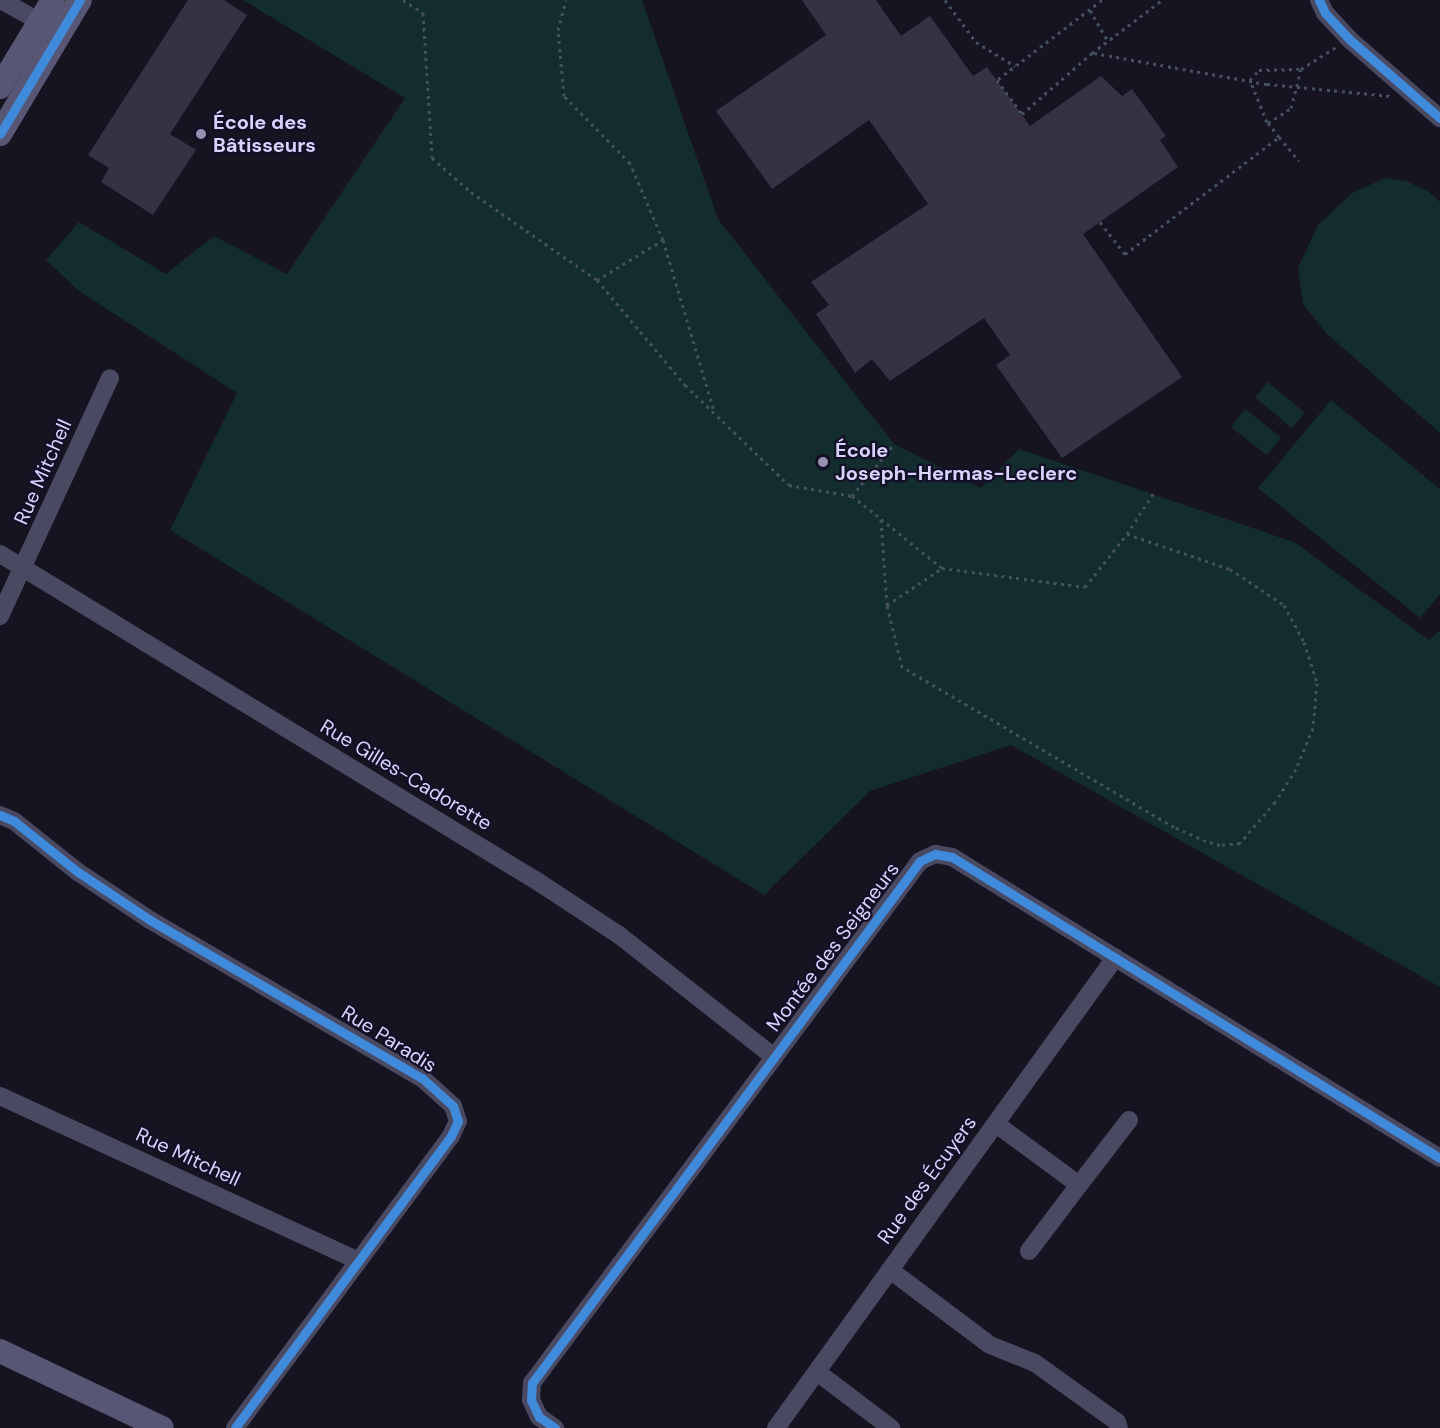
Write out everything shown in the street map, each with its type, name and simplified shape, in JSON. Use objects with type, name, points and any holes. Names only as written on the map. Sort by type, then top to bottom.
[{"type":"street","points":[[1,0],[50,27]]},
{"type":"street","points":[[0,134],[50,27],[53,0]]},
{"type":"street","points":[[0,87],[50,27],[80,0]]},
{"type":"street","points":[[1319,0],[1325,13],[1349,39],[1440,118]]},
{"type":"street","name":"Rue Mitchell","points":[[0,616],[24,569],[110,378]]},
{"type":"street","name":"Rue Gilles-Cadorette","points":[[0,554],[540,883],[619,935],[774,1057]]},
{"type":"street","name":"Rue Paradis","points":[[0,815],[15,821],[78,872],[150,920],[422,1078],[453,1106],[458,1121],[451,1136],[357,1260],[235,1428]]},
{"type":"street","name":"Montée des Seigneurs","points":[[555,1428],[539,1417],[531,1400],[532,1383],[920,861],[935,854],[952,857],[1440,1158]]},
{"type":"street","name":"Rue des Écuyers","points":[[776,1428],[1115,958]]},
{"type":"street","name":"Rue Mitchell","points":[[0,1096],[357,1260]]},
{"type":"street","points":[[1029,1251],[1130,1120]]},
{"type":"street","points":[[996,1124],[1079,1185]]},
{"type":"street","points":[[890,1270],[990,1345],[1008,1355],[1035,1363],[1119,1428]]},
{"type":"street","points":[[0,1351],[162,1428]]},
{"type":"street","points":[[817,1372],[891,1428]]},
{"type":"path","points":[[403,0],[423,13],[432,158],[471,192],[597,280],[685,385],[789,485],[852,496],[942,567],[1085,587],[1126,534],[1153,494]]},
{"type":"path","points":[[566,0],[558,30],[564,96],[630,163],[663,240],[715,413]]},
{"type":"path","points":[[945,0],[976,42],[1015,66]]},
{"type":"path","points":[[1102,0],[997,80],[1022,114],[1092,53],[1162,0]]},
{"type":"path","points":[[1090,10],[1107,42]]},
{"type":"path","points":[[1250,80],[1258,70],[1301,69],[1349,39]]},
{"type":"path","points":[[1092,53],[1250,80],[1418,99]]},
{"type":"path","points":[[1268,123],[1291,108],[1301,69]]},
{"type":"path","points":[[1250,80],[1268,123],[1299,161]]},
{"type":"path","points":[[1100,222],[1125,254],[1279,137]]},
{"type":"path","points":[[597,280],[663,240]]},
{"type":"path","points":[[852,496],[894,444]]},
{"type":"path","points":[[881,519],[887,605],[902,666],[1174,827],[1221,845],[1240,843],[1296,769],[1313,728],[1317,683],[1304,642],[1284,605],[1230,569],[1126,534]]},
{"type":"path","points":[[887,605],[942,567]]},
{"type":"green space","name":"École Joseph-Hermas-Leclerc","points":[[243,0],[642,0],[718,219],[894,444],[981,488],[1019,449],[1294,542],[1429,640],[1440,630],[1440,987],[1011,745],[870,791],[764,895],[170,530],[237,393],[79,291],[46,260],[79,222],[166,274],[214,236],[287,274],[405,98]]},
{"type":"green space","points":[[1385,178],[1406,181],[1428,191],[1440,202],[1440,433],[1327,334],[1303,304],[1298,268],[1318,225],[1352,193]]},
{"type":"green space","points":[[1268,382],[1305,413],[1292,428],[1255,397]]},
{"type":"green space","points":[[1331,400],[1440,489],[1440,594],[1420,618],[1258,488]]},
{"type":"green space","points":[[1245,409],[1281,437],[1267,455],[1231,427]]},
{"type":"building","points":[[188,0],[224,0],[247,15],[170,134],[196,150],[153,215],[101,182],[109,168],[88,155]]},
{"type":"building","name":"École Joseph-Hermas-Leclerc","points":[[802,0],[876,0],[901,36],[930,16],[973,76],[987,67],[1030,126],[1101,76],[1122,96],[1132,89],[1166,136],[1160,140],[1178,167],[1083,234],[1182,377],[1062,458],[996,365],[1010,355],[984,318],[890,381],[872,359],[855,373],[816,314],[829,305],[811,282],[928,204],[869,120],[772,189],[716,111],[826,35]]},
{"type":"cycle path","points":[[0,134],[80,0]]},
{"type":"cycle path","points":[[1319,0],[1325,13],[1349,39],[1440,118]]},
{"type":"cycle path","points":[[0,815],[14,821],[78,872],[150,920],[422,1078],[453,1106],[458,1121],[451,1136],[235,1428]]},
{"type":"cycle path","points":[[555,1428],[539,1417],[531,1400],[532,1383],[920,861],[935,854],[952,857],[1440,1158]]},
{"type":"place","name":"École des Bâtisseurs","points":[[201,134]]},
{"type":"place","name":"École Joseph-Hermas-Leclerc","points":[[823,462]]}]
